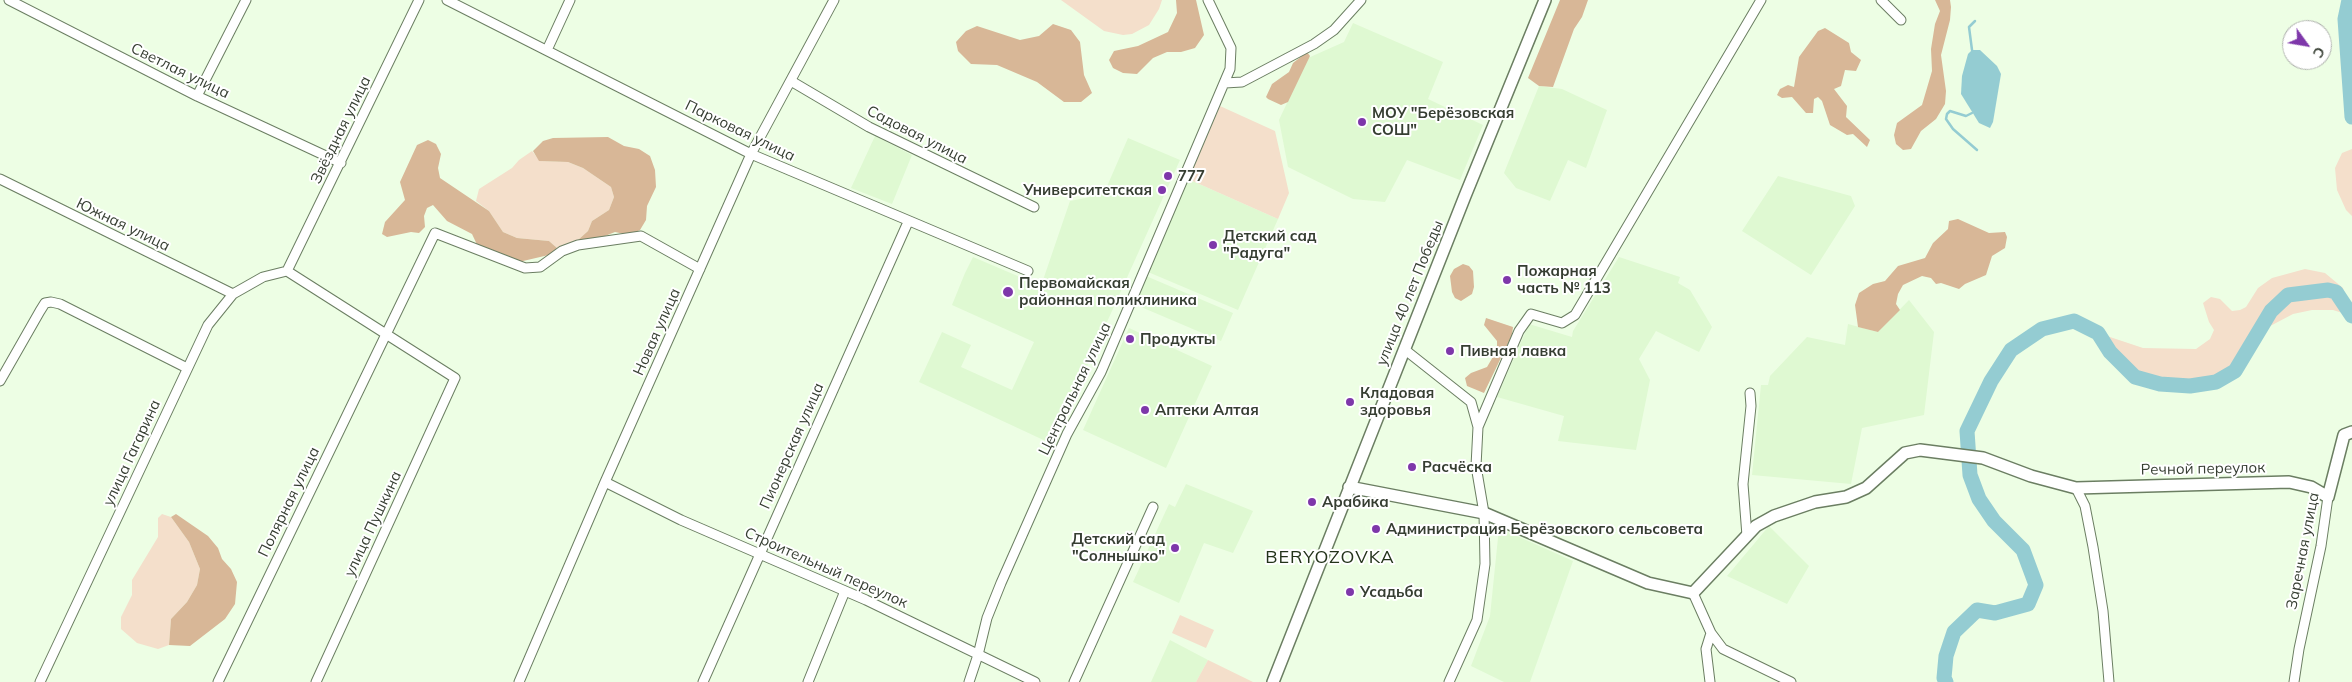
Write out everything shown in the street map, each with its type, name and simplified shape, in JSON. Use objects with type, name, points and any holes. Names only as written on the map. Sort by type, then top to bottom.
[{"type":"street","name":"Светлая улица","points":[[9,0],[198,96],[341,163]]},
{"type":"street","points":[[198,96],[246,0]]},
{"type":"street","name":"Звёздная улица","points":[[287,271],[419,0]]},
{"type":"street","name":"Парковая улица","points":[[447,0],[751,154],[908,222],[1028,271]]},
{"type":"street","points":[[547,50],[570,0]]},
{"type":"street","name":"Новая улица","points":[[519,682],[604,482],[751,154],[834,0]]},
{"type":"street","name":"Центральная улица","points":[[969,682],[978,655],[986,618],[1027,521],[1067,434],[1101,372],[1230,69],[1231,48],[1208,0]]},
{"type":"street","points":[[1225,83],[1242,82],[1314,44],[1334,30],[1360,0]]},
{"type":"street","name":"улица 40 лет Победы","points":[[1273,682],[1404,349],[1545,0]]},
{"type":"street","points":[[1478,427],[1519,331],[1532,314],[1562,323],[1575,315],[1761,0]]},
{"type":"street","points":[[1881,0],[1901,20]]},
{"type":"street","name":"Садовая улица","points":[[790,81],[869,127],[1034,206]]},
{"type":"street","name":"Южная улица","points":[[0,179],[233,294]]},
{"type":"street","name":"Пионерская улица","points":[[703,682],[908,222]]},
{"type":"street","name":"Полярная улица","points":[[218,682],[435,233],[525,268],[540,267],[562,251],[578,245],[641,236],[700,269]]},
{"type":"street","points":[[287,271],[385,335]]},
{"type":"street","name":"улица Гагарина","points":[[40,682],[208,325],[233,294],[263,277],[287,271]]},
{"type":"street","points":[[0,380],[3,367],[45,303],[51,302],[60,304],[187,368]]},
{"type":"street","name":"улица Пушкина","points":[[316,682],[455,378],[385,335]]},
{"type":"street","points":[[1404,349],[1471,402],[1478,427],[1476,466],[1484,513],[1485,564],[1476,620],[1449,682]]},
{"type":"street","points":[[1747,536],[1744,484],[1751,406],[1750,392]]},
{"type":"street","name":"Заречная улица","points":[[2294,682],[2299,649],[2321,546],[2328,497],[2344,435],[2352,432]]},
{"type":"street","name":"Речной переулок","points":[[1693,594],[1756,526],[1774,516],[1815,502],[1846,497],[1866,488],[1904,453],[1920,450],[1983,458],[2030,476],[2076,488],[2289,482],[2311,487],[2328,497]]},
{"type":"street","name":"Строительный переулок","points":[[604,482],[681,520],[845,591],[1035,682]]},
{"type":"street","points":[[1350,487],[1484,513],[1648,583],[1693,594],[1711,633],[1723,649],[1791,682]]},
{"type":"street","points":[[2076,488],[2085,506],[2093,547],[2103,611],[2109,682]]},
{"type":"street","points":[[1074,682],[1154,507]]},
{"type":"street","points":[[808,682],[845,591]]},
{"type":"street","points":[[1710,682],[1706,649],[1711,633]]},
{"type":"shaded area","points":[[1061,0],[1162,0],[1149,25],[1132,34],[1123,35],[1104,31]]},
{"type":"shaded area","points":[[1176,0],[1196,0],[1204,35],[1195,48],[1181,52],[1167,52],[1153,58],[1137,74],[1123,73],[1113,68],[1109,60],[1114,51],[1138,46],[1168,32],[1177,13]]},
{"type":"shaded area","points":[[1560,0],[1588,0],[1582,17],[1574,29],[1553,87],[1539,86],[1528,78]]},
{"type":"shaded area","points":[[1935,0],[1950,0],[1951,7],[1950,20],[1941,55],[1946,91],[1945,104],[1936,119],[1921,131],[1911,149],[1903,150],[1896,144],[1894,135],[1897,123],[1922,105],[1932,71],[1931,49],[1935,24],[1940,11]]},
{"type":"shaded area","points":[[2349,0],[2352,0],[2352,117],[2345,19]]},
{"type":"shaded area","points":[[1353,23],[1443,62],[1428,99],[1483,125],[1460,180],[1407,160],[1385,202],[1353,199],[1288,167],[1279,120],[1308,58],[1344,42]]},
{"type":"shaded area","points":[[1053,24],[1071,30],[1080,42],[1084,75],[1092,93],[1081,102],[1064,102],[1037,82],[997,65],[971,64],[958,51],[956,42],[966,31],[977,26],[1020,40],[1039,36]]},
{"type":"shaded area","points":[[1825,28],[1849,43],[1851,52],[1861,60],[1856,71],[1845,70],[1841,86],[1834,89],[1847,106],[1846,117],[1870,140],[1867,147],[1853,134],[1847,135],[1830,125],[1822,101],[1818,97],[1814,99],[1813,113],[1806,113],[1792,97],[1782,98],[1777,95],[1780,89],[1788,85],[1794,87],[1799,57],[1818,31]]},
{"type":"shaded area","points":[[1307,52],[1310,56],[1288,102],[1281,105],[1268,99],[1266,97],[1272,84],[1289,72],[1293,63]]},
{"type":"shaded area","points":[[1539,86],[1562,89],[1607,110],[1586,168],[1568,160],[1550,201],[1516,188],[1504,173]]},
{"type":"shaded area","points":[[1220,106],[1275,131],[1289,193],[1278,219],[1188,179]]},
{"type":"shaded area","points":[[875,136],[912,155],[892,204],[851,188]]},
{"type":"shaded area","points":[[608,137],[624,146],[639,149],[650,156],[655,170],[656,187],[647,206],[646,220],[640,230],[629,235],[615,232],[605,236],[594,246],[582,246],[578,240],[588,231],[592,221],[609,210],[614,197],[611,187],[583,168],[568,162],[539,161],[533,151],[543,141],[553,138]]},
{"type":"shaded area","points":[[1128,138],[1180,160],[1052,444],[919,382],[942,332],[971,345],[961,367],[1012,390],[1034,342],[952,305],[965,273],[973,257],[1041,286],[1070,201],[1090,197],[1094,187],[1105,191]]},
{"type":"shaded area","points":[[428,140],[436,144],[441,154],[438,168],[440,178],[489,211],[503,232],[517,238],[549,241],[557,248],[553,254],[523,261],[505,262],[480,251],[472,234],[447,221],[433,205],[427,208],[424,216],[425,227],[419,233],[411,232],[387,237],[382,234],[385,222],[405,200],[400,182],[417,145]]},
{"type":"shaded area","points":[[2352,149],[2352,216],[2346,210],[2337,190],[2335,168],[2342,153]]},
{"type":"shaded area","points":[[532,151],[540,161],[568,162],[583,168],[611,187],[614,197],[609,210],[592,221],[588,231],[578,240],[582,246],[557,248],[549,241],[517,238],[503,232],[489,211],[476,201],[479,189],[512,168],[519,160]]},
{"type":"shaded area","points":[[1778,176],[1851,196],[1855,206],[1811,275],[1742,231]]},
{"type":"shaded area","name":"Детский сад \"Радуга\"","points":[[1188,179],[1278,219],[1238,310],[1148,272]]},
{"type":"shaded area","points":[[1958,219],[1989,233],[2005,232],[2007,237],[2005,248],[1992,256],[1986,275],[1965,284],[1959,289],[1941,283],[1936,284],[1931,278],[1922,276],[1903,285],[1898,294],[1896,304],[1900,310],[1878,332],[1858,327],[1855,305],[1859,293],[1873,284],[1885,281],[1898,266],[1925,258],[1933,243],[1948,229],[1949,221]]},
{"type":"shaded area","points":[[1619,257],[1680,277],[1678,283],[1690,290],[1712,327],[1699,352],[1656,331],[1639,359],[1650,380],[1636,450],[1558,441],[1564,416],[1497,397],[1529,324],[1572,337],[1573,331]]},
{"type":"shaded area","points":[[1463,264],[1469,266],[1473,271],[1474,287],[1472,294],[1461,301],[1455,298],[1452,292],[1450,276],[1454,269]]},
{"type":"shaded area","points":[[2305,269],[2325,273],[2343,288],[2352,316],[2333,310],[2312,310],[2293,314],[2257,333],[2235,371],[2216,382],[2190,386],[2160,384],[2135,377],[2110,352],[2098,333],[2143,348],[2196,349],[2210,339],[2214,330],[2209,322],[2203,303],[2211,297],[2220,299],[2232,311],[2240,310],[2246,307],[2258,288],[2272,278]]},
{"type":"shaded area","points":[[1146,276],[1233,313],[1221,341],[1134,304]]},
{"type":"shaded area","points":[[1909,300],[1934,332],[1924,415],[1862,428],[1851,484],[1752,475],[1761,385],[1768,385],[1770,376],[1807,337],[1845,345],[1848,324],[1878,332]]},
{"type":"shaded area","points":[[1486,318],[1513,327],[1512,335],[1484,393],[1467,386],[1465,378],[1471,373],[1487,367],[1497,350],[1497,341],[1484,325]]},
{"type":"shaded area","points":[[1129,328],[1212,366],[1166,468],[1083,430]]},
{"type":"shaded area","name":"Детский сад \"Солнышко\"","points":[[1186,484],[1253,511],[1233,553],[1204,543],[1179,603],[1133,582],[1169,504],[1175,507]]},
{"type":"shaded area","points":[[162,514],[171,517],[189,542],[200,569],[197,585],[187,602],[171,619],[169,645],[158,649],[137,643],[121,629],[121,617],[132,595],[132,580],[158,537],[158,518]]},
{"type":"shaded area","points":[[176,514],[208,536],[218,548],[222,559],[231,569],[237,582],[235,604],[225,619],[190,646],[169,645],[171,619],[187,602],[197,585],[200,569],[189,542],[171,517]]},
{"type":"shaded area","points":[[1769,526],[1809,566],[1787,604],[1727,576]]},
{"type":"shaded area","points":[[1499,528],[1573,561],[1530,682],[1504,682],[1471,666],[1490,616]]},
{"type":"shaded area","points":[[1180,615],[1214,630],[1206,648],[1172,633]]},
{"type":"shaded area","points":[[1170,640],[1208,660],[1196,682],[1151,682]]},
{"type":"shaded area","points":[[1208,660],[1253,682],[1196,682]]},
{"type":"water","points":[[1972,50],[1980,50],[1997,66],[2001,74],[1993,122],[1990,128],[1979,123],[1961,94],[1962,76],[1968,54]]},
{"type":"waterway","points":[[2349,0],[2345,19],[2352,117]]},
{"type":"waterway","points":[[1972,50],[1969,27],[1975,21]]},
{"type":"waterway","points":[[1972,113],[1966,116],[1950,111],[1946,119],[1953,129],[1977,150]]},
{"type":"waterway","points":[[1946,682],[1944,678],[1946,656],[1954,632],[1977,610],[1995,613],[2028,604],[2036,585],[2023,550],[1994,521],[1979,499],[1970,475],[1967,431],[1991,381],[2011,350],[2042,329],[2074,321],[2098,333],[2110,352],[2135,377],[2160,384],[2190,386],[2216,382],[2235,371],[2271,311],[2288,295],[2328,290],[2336,292],[2352,316]]},
{"type":"place","name":"МОУ \"Берёзовская СОШ\"","points":[[1362,122]]},
{"type":"place","name":"777","points":[[1168,176]]},
{"type":"place","name":"Университетская","points":[[1162,190]]},
{"type":"place","name":"Детский сад \"Радуга\"","points":[[1213,245]]},
{"type":"place","name":"Пожарная часть № 113","points":[[1507,280]]},
{"type":"place","name":"Первомайская районная поликлиника","points":[[1008,292]]},
{"type":"place","name":"Продукты","points":[[1130,339]]},
{"type":"place","name":"Пивная лавка","points":[[1450,351]]},
{"type":"place","name":"Кладовая здоровья","points":[[1350,402]]},
{"type":"place","name":"Аптеки Алтая","points":[[1145,410]]},
{"type":"place","name":"Расчёска","points":[[1412,467]]},
{"type":"place","name":"Арабика","points":[[1312,502]]},
{"type":"place","name":"Администрация Берёзовского сельсовета","points":[[1376,529]]},
{"type":"place","name":"Детский сад \"Солнышко\"","points":[[1175,548]]},
{"type":"place","name":"Усадьба","points":[[1350,592]]},
{"type":"district","name":"BERYOZOVKA","points":[[1330,558]]}]
